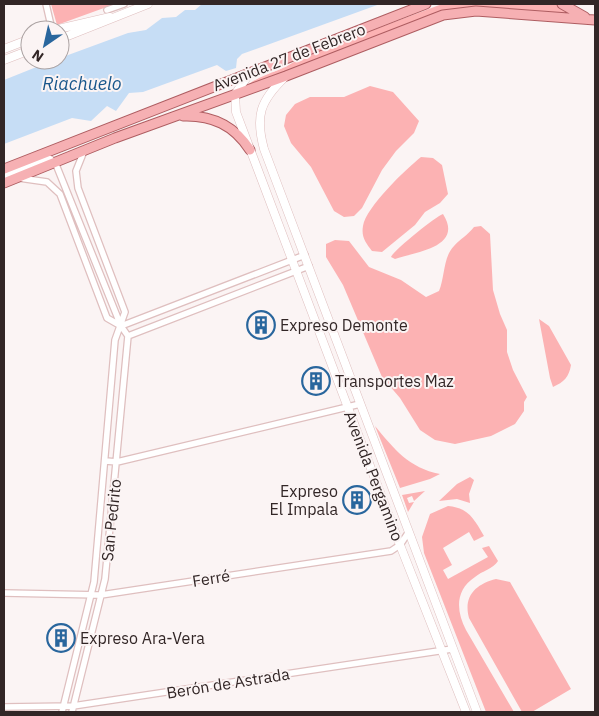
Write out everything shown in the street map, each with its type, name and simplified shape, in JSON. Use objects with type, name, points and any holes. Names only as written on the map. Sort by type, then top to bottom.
[{"type":"main road","points":[[70,35],[148,4]]},
{"type":"main road","name":"Avenida 27 de Febrero","points":[[4,169],[426,4]]},
{"type":"main road","points":[[562,4],[574,13],[595,20]]},
{"type":"main road","name":"Avenida 27 de Febrero","points":[[4,183],[173,116],[286,76],[434,18],[454,12],[476,11],[595,20]]},
{"type":"main road","points":[[70,26],[117,16]]},
{"type":"main road","points":[[4,49],[20,43]]},
{"type":"main road","points":[[4,60],[20,54]]},
{"type":"main road","points":[[235,94],[250,73]]},
{"type":"main road","name":"Avenida Pergamino","points":[[286,76],[272,89],[263,104],[259,117],[259,132],[408,533],[477,712]]},
{"type":"main road","name":"Avenida Pergamino","points":[[235,94],[236,112],[250,150],[400,545],[466,712]]},
{"type":"main road","points":[[173,116],[199,116],[223,123],[234,130],[250,150]]},
{"type":"street","points":[[46,4],[50,20]]},
{"type":"street","points":[[107,10],[124,4]]},
{"type":"street","name":"San Pedrito","points":[[62,710],[91,595],[106,460],[115,340],[122,326],[125,312],[78,188],[76,171],[85,150]]},
{"type":"street","points":[[4,176],[49,158],[56,162]]},
{"type":"street","name":"San Pedrito","points":[[56,162],[122,326],[128,336],[117,462],[101,595],[72,709]]},
{"type":"street","name":"San Pedrito","points":[[16,178],[47,182],[60,194],[107,318],[122,326]]},
{"type":"street","points":[[122,326],[305,255]]},
{"type":"street","points":[[128,336],[309,266]]},
{"type":"street","points":[[106,460],[117,462],[360,404]]},
{"type":"street","points":[[400,545],[408,533]]},
{"type":"street","name":"Ferré","points":[[4,593],[101,595],[391,551],[400,545]]},
{"type":"street","name":"Berón de Astrada","points":[[4,707],[72,709],[452,649]]},
{"type":"shaded area","points":[[51,4],[115,4],[70,20],[56,20]]},
{"type":"shaded area","points":[[442,4],[559,4],[575,16],[470,8],[447,11],[245,87],[251,82],[293,63],[299,58]]},
{"type":"shaded area","points":[[370,86],[393,92],[419,121],[414,133],[396,151],[382,170],[362,208],[354,216],[344,217],[334,211],[311,167],[291,143],[284,126],[286,115],[295,104],[310,97],[344,97]]},
{"type":"shaded area","points":[[421,157],[433,158],[442,165],[448,194],[440,203],[425,212],[415,225],[382,252],[372,251],[363,237],[363,226],[366,218],[388,189]]},
{"type":"shaded area","points":[[443,214],[448,225],[447,234],[443,241],[425,250],[395,259],[391,257],[415,234]]},
{"type":"shaded area","points":[[481,226],[490,234],[493,290],[507,330],[507,352],[513,370],[527,397],[524,402],[524,411],[515,424],[491,436],[455,444],[435,440],[420,430],[400,398],[382,377],[343,285],[326,257],[326,244],[335,240],[349,241],[369,267],[401,280],[426,297],[439,291],[450,251],[474,227]]},
{"type":"shaded area","points":[[539,319],[549,326],[571,365],[565,379],[553,387],[550,378]]},
{"type":"shaded area","points":[[375,426],[396,450],[411,462],[419,467],[440,474],[400,488]]},
{"type":"shaded area","points":[[470,477],[474,480],[469,494],[470,503],[457,499],[439,501],[457,484]]},
{"type":"shaded area","points":[[425,491],[414,501],[412,496],[407,498],[409,503],[414,502],[408,512],[402,495]]},
{"type":"shaded area","points":[[448,506],[461,509],[470,515],[484,536],[474,541],[469,532],[443,548],[452,565],[443,570],[448,579],[488,557],[482,548],[489,546],[498,561],[468,582],[461,594],[459,608],[466,630],[514,712],[486,712],[424,553],[422,537],[430,514]]},
{"type":"shaded area","points":[[496,579],[510,582],[571,689],[532,712],[522,712],[469,618],[468,603],[473,592],[482,584]]},
{"type":"water","name":"Riachuelo","points":[[202,4],[380,4],[242,54],[237,59],[236,68],[226,71],[217,65],[143,92],[129,93],[116,111],[107,106],[91,121],[72,118],[4,144],[4,80],[29,70],[70,70],[70,54],[128,33],[146,30],[162,18],[176,17],[185,10],[195,10]]},
{"type":"place","name":"Expreso Demonte","points":[[261,325]]},
{"type":"place","name":"Transportes Maz","points":[[316,381]]},
{"type":"place","name":"Expreso El Impala","points":[[357,500]]},
{"type":"place","name":"Expreso Ara-Vera","points":[[61,638]]}]
